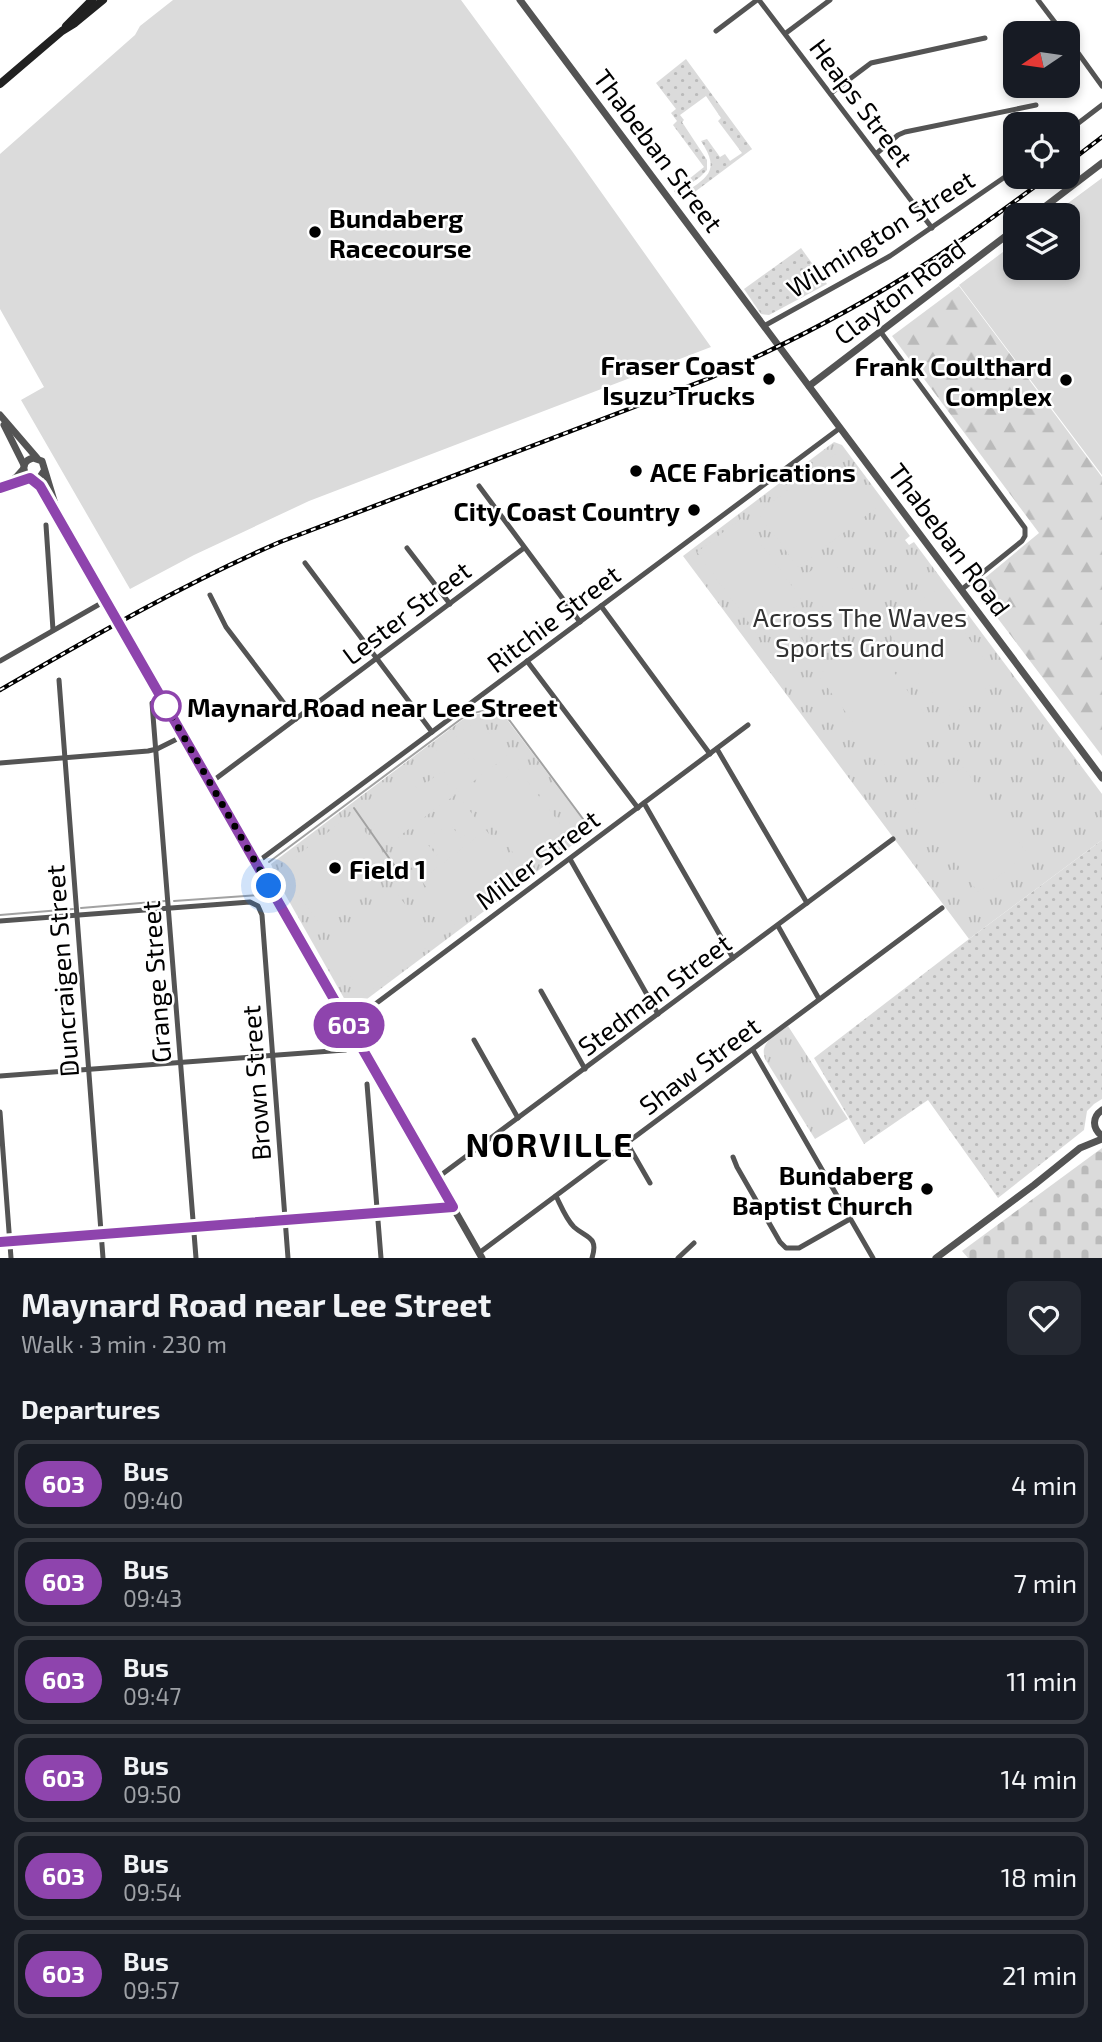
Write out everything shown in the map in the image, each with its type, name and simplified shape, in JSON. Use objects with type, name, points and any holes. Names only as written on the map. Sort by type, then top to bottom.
[{"type":"main road","points":[[62,31],[92,0]]},
{"type":"main road","points":[[0,84],[103,0]]},
{"type":"street","name":"Thabeban Street","points":[[520,0],[764,326]]},
{"type":"street","points":[[716,31],[758,0]]},
{"type":"street","name":"Heaps Street","points":[[758,0],[786,33],[932,228]]},
{"type":"street","points":[[786,33],[830,0]]},
{"type":"street","points":[[1038,0],[1054,21]]},
{"type":"street","points":[[831,93],[871,63],[985,38]]},
{"type":"street","points":[[1080,56],[1102,86]]},
{"type":"street","points":[[877,153],[905,132],[1036,104]]},
{"type":"street","points":[[1080,122],[1102,105]]},
{"type":"street","points":[[1050,203],[1102,163]]},
{"type":"street","name":"Wilmington Street","points":[[764,326],[890,256],[1003,178]]},
{"type":"street","name":"Clayton Road","points":[[808,386],[1003,238]]},
{"type":"street","name":"Thabeban Road","points":[[764,326],[1102,778]]},
{"type":"street","points":[[880,331],[1025,528],[1022,541],[961,590]]},
{"type":"street","points":[[0,416],[43,463],[62,524]]},
{"type":"street","points":[[0,416],[25,473],[40,486],[481,1256]]},
{"type":"street","name":"Ritchie Street","points":[[256,863],[840,428]]},
{"type":"street","points":[[0,488],[16,476],[29,459],[37,458]]},
{"type":"street","points":[[0,488],[40,477],[44,471]]},
{"type":"street","points":[[479,486],[580,622]]},
{"type":"street","points":[[46,525],[53,630]]},
{"type":"street","points":[[407,548],[450,604]]},
{"type":"street","name":"Lester Street","points":[[210,783],[524,548]]},
{"type":"street","points":[[305,563],[432,732]]},
{"type":"street","points":[[210,595],[226,627],[296,719]]},
{"type":"street","points":[[0,661],[105,601]]},
{"type":"street","points":[[601,606],[710,754]]},
{"type":"street","points":[[527,661],[638,808]]},
{"type":"street","name":"Duncraigen Street","points":[[59,680],[103,1258]]},
{"type":"street","name":"Grange Street","points":[[152,703],[196,1258]]},
{"type":"street","name":"Miller Street","points":[[347,1022],[358,1017],[748,726]]},
{"type":"street","points":[[0,763],[157,749],[183,736]]},
{"type":"street","points":[[717,749],[807,903]]},
{"type":"street","points":[[644,803],[733,958]]},
{"type":"street","name":"Stedman Street","points":[[436,1178],[893,839]]},
{"type":"street","points":[[569,859],[658,1014]]},
{"type":"street","name":"Brown Street","points":[[169,908],[250,902],[258,906],[262,915],[288,1258]]},
{"type":"street","points":[[0,921],[169,908]]},
{"type":"street","name":"Shaw Street","points":[[481,1256],[556,1196],[942,908]]},
{"type":"street","points":[[778,926],[819,999]]},
{"type":"street","points":[[541,991],[585,1069]]},
{"type":"street","points":[[474,1040],[518,1118]]},
{"type":"street","points":[[0,1076],[345,1050],[360,1045]]},
{"type":"street","points":[[753,1050],[873,1258]]},
{"type":"street","points":[[368,1084],[381,1258]]},
{"type":"street","points":[[1080,1148],[1091,1134],[1096,1116],[1102,1110]]},
{"type":"street","points":[[0,1112],[11,1258]]},
{"type":"street","points":[[936,1258],[1080,1148],[1102,1137],[1094,1123]]},
{"type":"street","points":[[627,1143],[650,1182]]},
{"type":"street","points":[[733,1157],[774,1232],[786,1248],[795,1250],[850,1219]]},
{"type":"street","points":[[556,1196],[574,1227],[591,1239],[594,1251],[592,1258]]},
{"type":"street","points":[[0,1242],[453,1207]]},
{"type":"street","points":[[678,1258],[694,1243]]},
{"type":"green space","name":"Bundaberg Racecourse","points":[[173,0],[461,0],[711,347],[309,501],[194,555],[130,589],[21,400],[44,387],[0,309],[0,154],[135,35],[140,26]]},
{"type":"green space","points":[[686,59],[752,149],[684,200],[681,196],[704,179],[710,167],[710,160],[701,141],[707,139],[720,157],[725,154],[730,161],[742,153],[718,121],[721,118],[706,96],[680,115],[707,160],[707,170],[676,194],[674,191],[704,167],[673,125],[677,121],[671,113],[676,109],[656,83]]},
{"type":"green space","name":"Frank Coulthard Complex","points":[[1102,178],[1102,475],[959,285],[1003,252],[1003,280],[1080,280],[1080,203],[1068,203]]},
{"type":"green space","points":[[801,248],[827,284],[769,315],[761,314],[744,289]]},
{"type":"green space","points":[[959,286],[1102,477],[1102,756],[974,587],[1039,533],[892,336]]},
{"type":"green space","name":"Across The Waves Sports Ground","points":[[834,442],[842,445],[910,536],[905,540],[909,545],[914,542],[1102,794],[1102,840],[969,939],[683,556]]},
{"type":"green space","points":[[835,454],[876,508],[798,567],[758,513]]},
{"type":"green space","points":[[742,518],[803,601],[758,635],[697,552]]},
{"type":"green space","points":[[830,557],[851,586],[823,607],[801,578]]},
{"type":"green space","points":[[852,588],[874,617],[845,638],[824,609]]},
{"type":"green space","points":[[934,591],[999,679],[950,716],[885,628]]},
{"type":"green space","points":[[791,625],[800,636],[778,653],[769,642]]},
{"type":"green space","points":[[800,637],[809,648],[787,665],[778,654]]},
{"type":"green space","points":[[868,637],[935,728],[885,765],[818,675]]},
{"type":"green space","points":[[498,711],[503,714],[591,831],[359,1005],[349,1007],[277,880],[271,864],[462,720],[477,714]]},
{"type":"green space","points":[[478,719],[507,756],[485,773],[456,736]]},
{"type":"green space","points":[[452,738],[482,775],[459,792],[431,754]]},
{"type":"green space","points":[[963,767],[1028,854],[978,892],[913,805]]},
{"type":"green space","points":[[518,769],[571,838],[527,871],[474,801]]},
{"type":"green space","points":[[405,773],[434,810],[389,844],[361,806]]},
{"type":"green space","points":[[439,773],[455,795],[440,806],[424,785]]},
{"type":"green space","points":[[463,802],[480,824],[465,836],[448,814]]},
{"type":"green space","name":"Field 1","points":[[352,814],[391,867],[318,921],[279,869]]},
{"type":"green space","points":[[449,823],[461,838],[438,855],[427,840]]},
{"type":"green space","points":[[486,830],[521,876],[455,925],[421,880]]},
{"type":"green space","points":[[1102,840],[1102,1099],[1087,1111],[1084,1130],[998,1198],[928,1100],[864,1144],[814,1058]]},
{"type":"green space","points":[[425,841],[437,856],[415,872],[404,858]]},
{"type":"green space","points":[[398,895],[434,942],[364,995],[328,946]]},
{"type":"green space","points":[[788,1026],[848,1119],[815,1139],[765,1059],[766,1043]]},
{"type":"green space","points":[[1102,1148],[1102,1258],[968,1258],[962,1251]]},
{"type":"waterway","points":[[269,862],[461,719],[487,710],[504,713],[592,831]]},
{"type":"waterway","points":[[354,808],[396,868]]},
{"type":"waterway","points":[[174,901],[260,893]]},
{"type":"waterway","points":[[81,908],[165,901]]},
{"type":"waterway","points":[[0,915],[73,909]]},
{"type":"railway","points":[[1080,154],[1102,137]]},
{"type":"railway","points":[[0,690],[173,593],[280,542],[710,378],[791,340],[845,312],[922,266],[1031,189]]},
{"type":"bus line","name":"603","points":[[0,488],[30,478],[40,486],[453,1207],[0,1242]]},
{"type":"place","name":"Bundaberg Racecourse","points":[[315,232]]},
{"type":"place","name":"Fraser Coast Isuzu Trucks","points":[[769,379]]},
{"type":"place","name":"Frank Coulthard Complex","points":[[1066,380]]},
{"type":"place","name":"ACE Fabrications","points":[[636,471]]},
{"type":"place","name":"City Coast Country","points":[[694,510]]},
{"type":"place","name":"Maynard Road near Lee Street","points":[[166,706]]},
{"type":"place","name":"Field 1","points":[[335,868]]},
{"type":"place","name":"Bundaberg Baptist Church","points":[[927,1189]]},
{"type":"district","name":"NORVILLE","points":[[550,1144]]},
{"type":"route","points":[[166,706],[269,886]]}]
